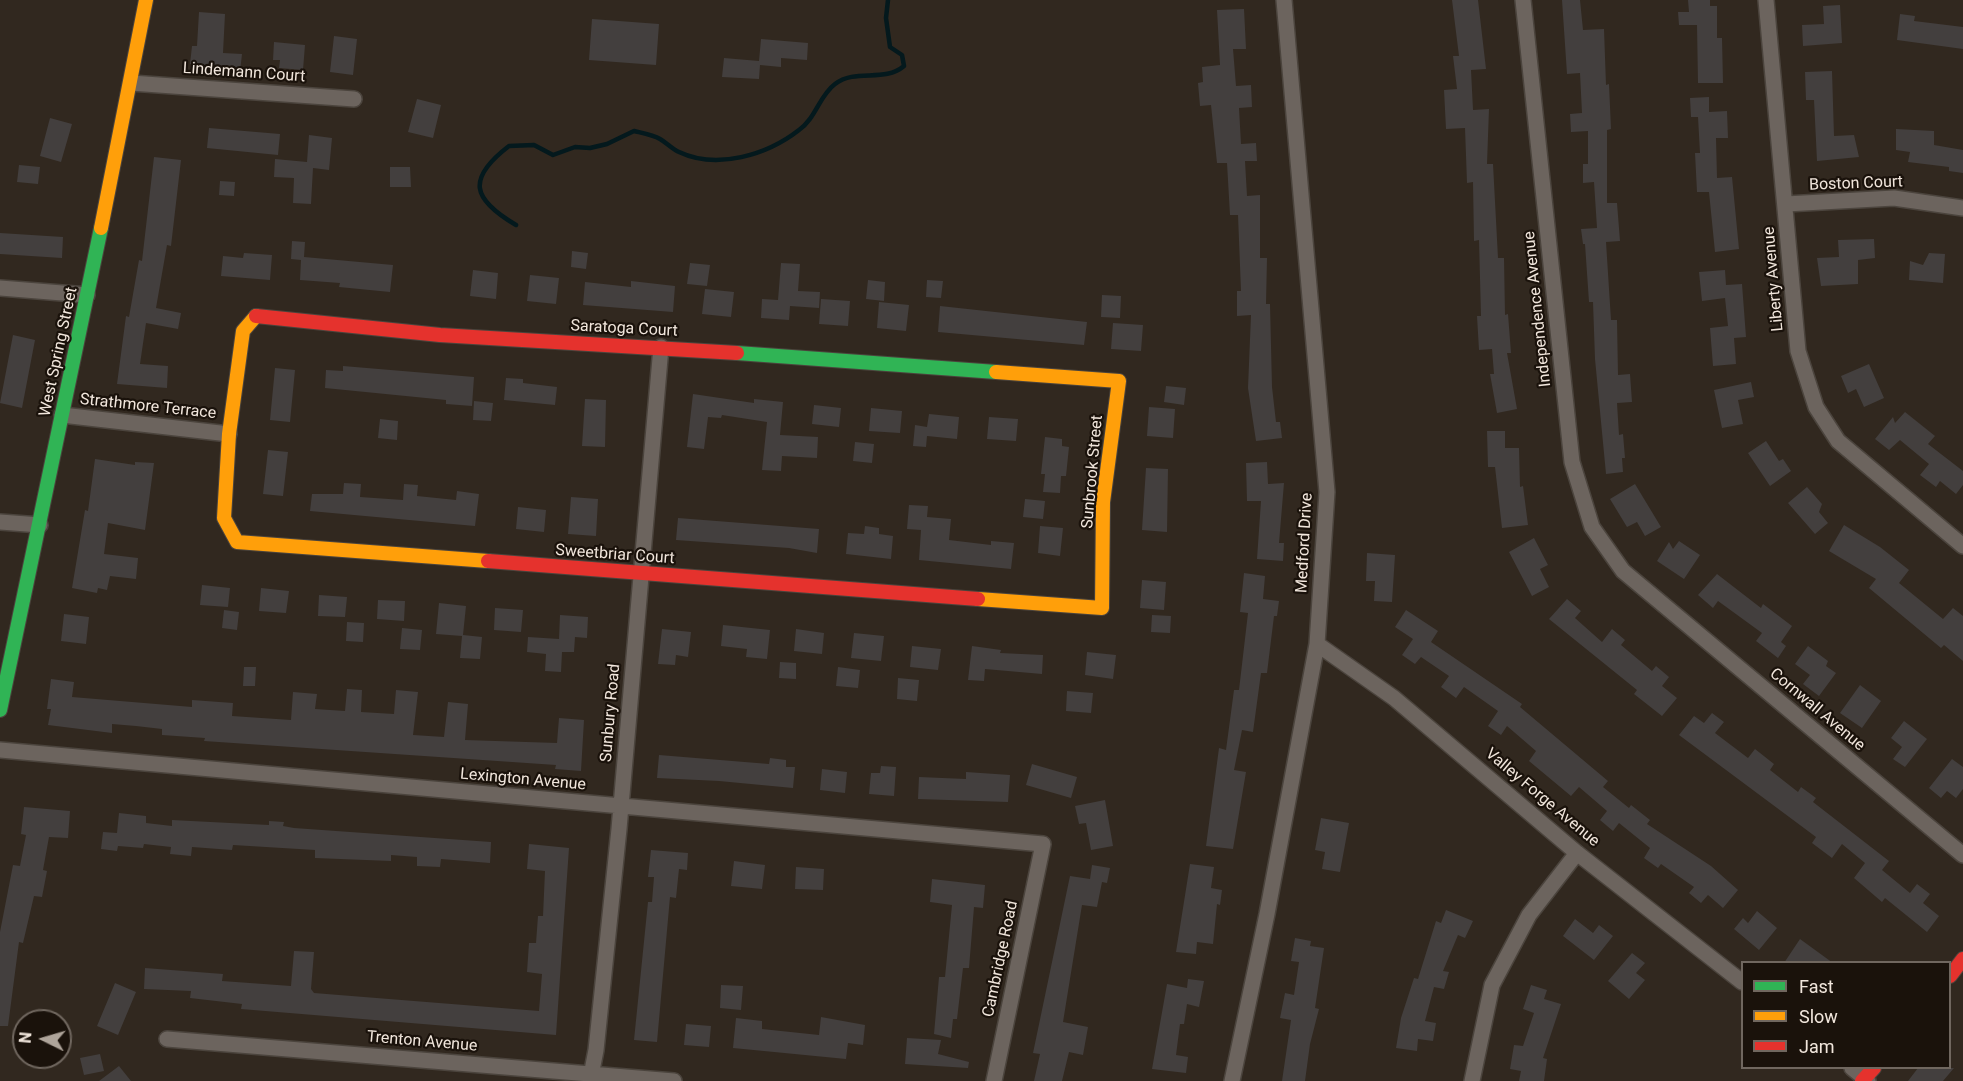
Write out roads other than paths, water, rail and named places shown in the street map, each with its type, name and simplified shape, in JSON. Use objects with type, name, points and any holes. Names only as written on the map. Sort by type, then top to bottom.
[{"type":"street","name":"West Spring Street","points":[[0,710],[131,83],[146,0]]},
{"type":"street","name":"Medford Drive","points":[[1232,1081],[1267,914],[1317,644],[1327,492],[1284,0]]},
{"type":"street","name":"Independence Avenue","points":[[1522,0],[1572,462],[1592,527],[1623,571],[1648,592]]},
{"type":"street","name":"Liberty Avenue","points":[[1766,0],[1798,351],[1816,407],[1838,441],[1963,546]]},
{"type":"street","name":"Lindemann Court","points":[[131,83],[354,99]]},
{"type":"street","name":"Boston Court","points":[[1786,204],[1894,198],[1963,208]]},
{"type":"street","points":[[0,288],[87,295]]},
{"type":"street","name":"Saratoga Court","points":[[229,434],[243,331],[256,316],[440,335],[661,347],[1113,380]]},
{"type":"street","name":"Sunbury Road","points":[[591,1078],[621,807],[661,347]]},
{"type":"street","name":"Sunbrook Street","points":[[1102,608],[1103,502],[1119,381],[1113,380]]},
{"type":"street","name":"Strathmore Terrace","points":[[62,416],[229,434]]},
{"type":"street","name":"Sweetbriar Court","points":[[229,434],[224,518],[237,542],[1102,608]]},
{"type":"street","points":[[0,522],[40,525]]},
{"type":"street","name":"Cornwall Avenue","points":[[1648,592],[1963,855]]},
{"type":"street","name":"Valley Forge Avenue","points":[[1317,644],[1394,698],[1577,853],[1741,980]]},
{"type":"street","name":"Lexington Avenue","points":[[0,750],[1043,844]]},
{"type":"street","name":"Cambridge Road","points":[[994,1081],[1043,844]]},
{"type":"street","points":[[1472,1081],[1492,985],[1529,915],[1577,853]]},
{"type":"street","points":[[1951,975],[1963,959]]},
{"type":"street","name":"Trenton Avenue","points":[[167,1039],[591,1078],[674,1081]]},
{"type":"street","points":[[1854,1069],[1867,1077]]},
{"type":"waterway","points":[[516,225],[490,206],[480,188],[486,169],[509,146],[534,145],[553,155],[575,147],[590,148],[607,144],[634,131],[657,138],[676,151],[709,160],[725,160],[757,153],[786,139],[805,125],[825,95],[843,79],[888,74],[904,66],[902,55],[890,47],[886,18],[888,0]]}]
